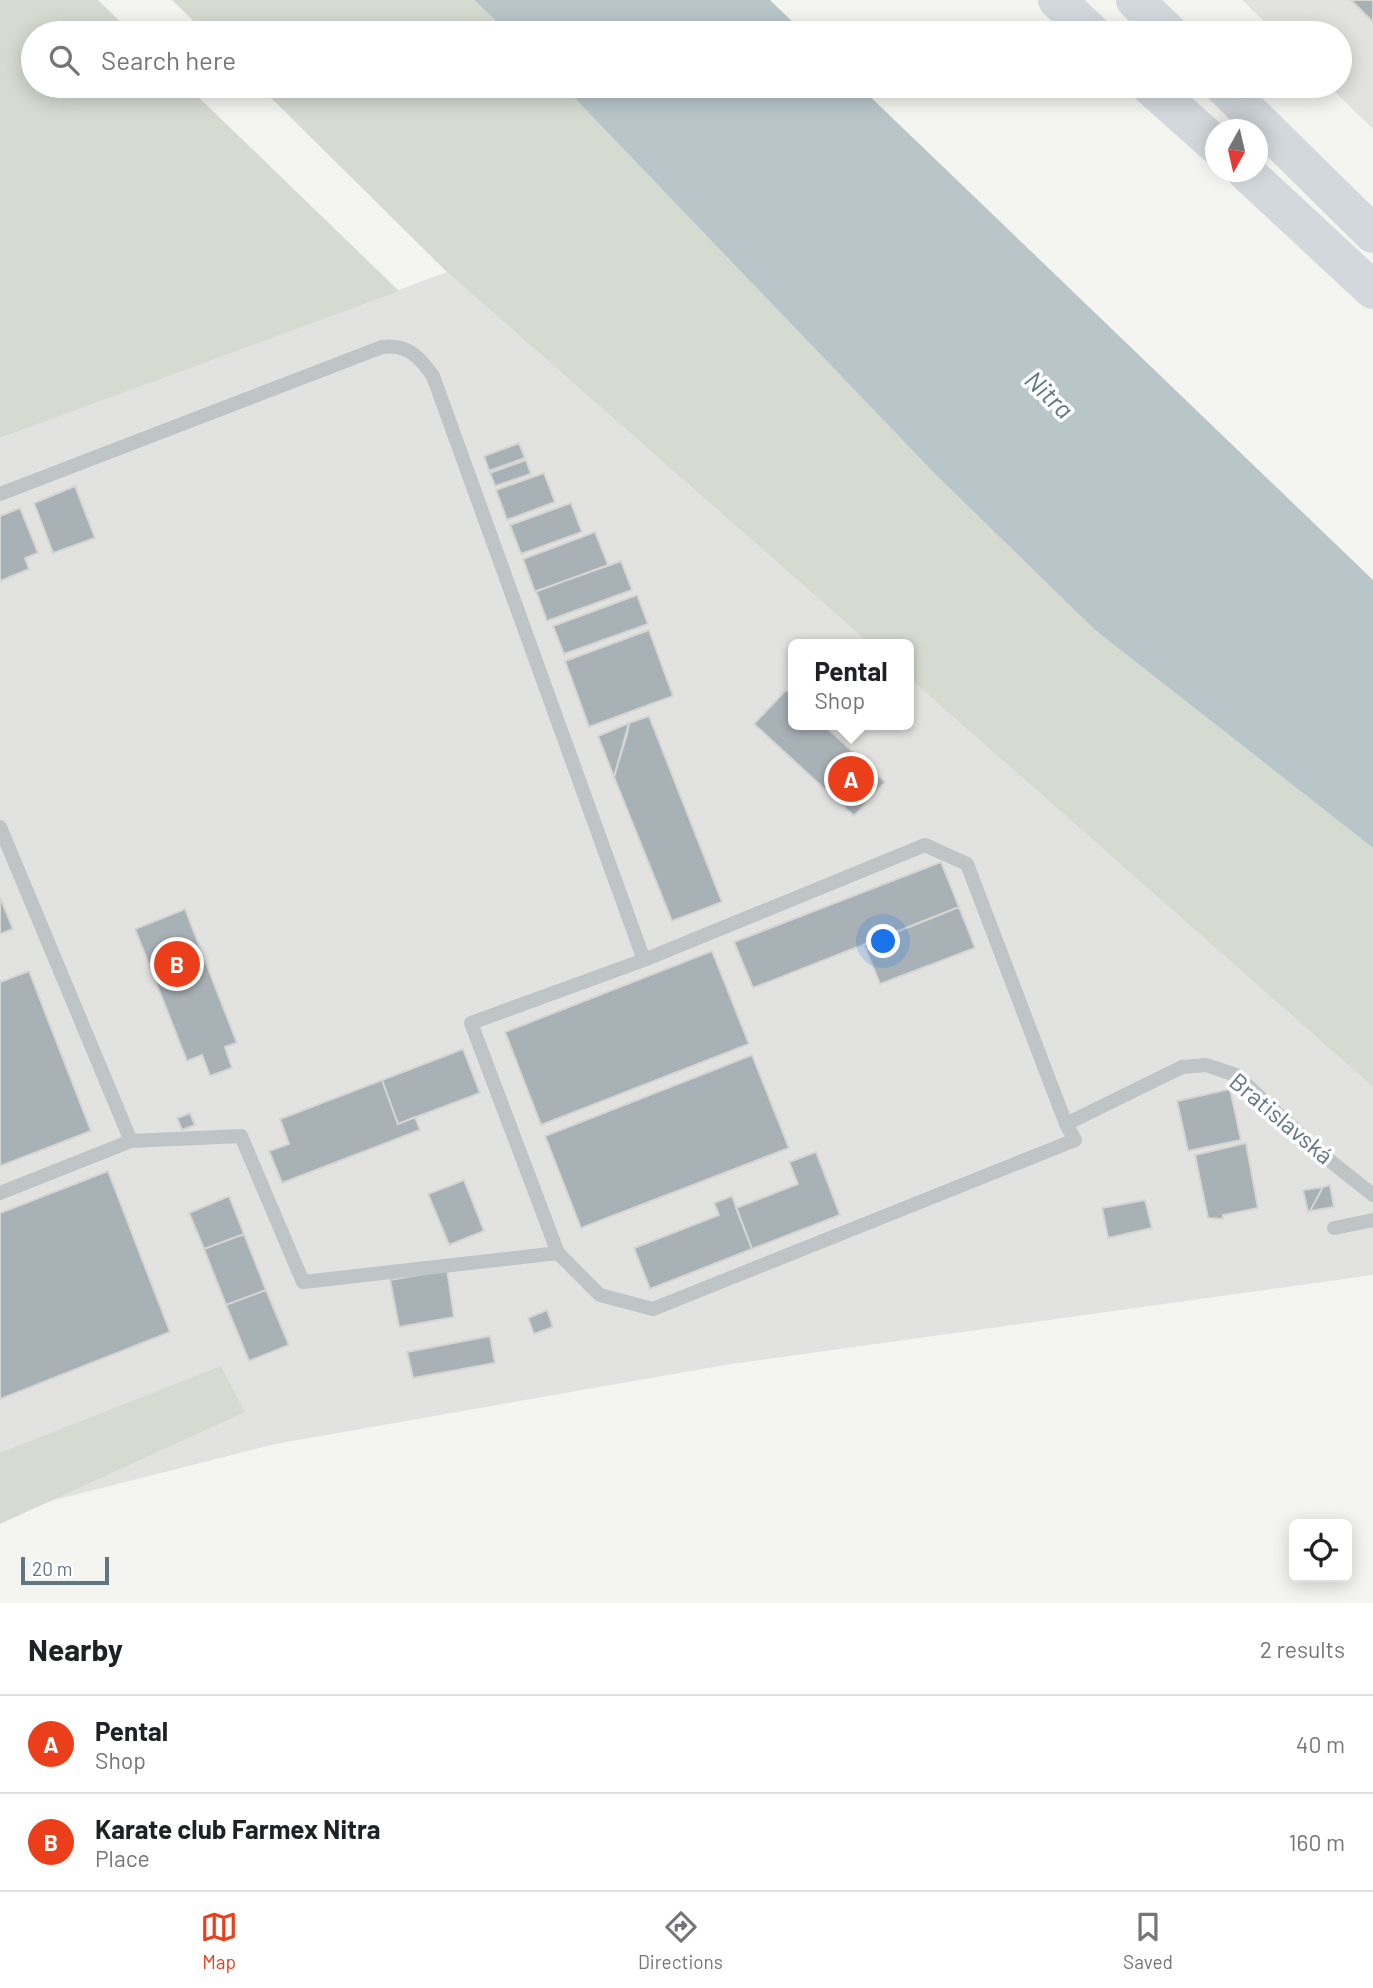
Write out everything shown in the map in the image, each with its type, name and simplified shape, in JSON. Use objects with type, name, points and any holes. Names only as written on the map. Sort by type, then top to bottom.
[{"type":"main road","points":[[1057,0],[1079,21]]},
{"type":"main road","points":[[1135,0],[1157,21]]},
{"type":"main road","points":[[1163,98],[1205,135]]},
{"type":"main road","points":[[1235,98],[1373,234]]},
{"type":"main road","points":[[1257,182],[1373,290]]},
{"type":"lane","points":[[0,494],[382,347],[404,348],[414,353],[433,376],[644,960]]},
{"type":"lane","points":[[0,827],[131,1141]]},
{"type":"lane","points":[[925,845],[967,864],[1066,1124],[1075,1140],[653,1309],[600,1295],[558,1253],[471,1023],[644,960],[925,845]]},
{"type":"lane","name":"Bratislavská","points":[[1066,1124],[1182,1067],[1206,1065],[1236,1075],[1319,1152],[1373,1195]]},
{"type":"lane","points":[[0,1193],[131,1141],[241,1136],[303,1282],[558,1253]]},
{"type":"lane","points":[[1334,1228],[1373,1220]]},
{"type":"shaded area","points":[[0,0],[98,0],[120,21],[21,21],[21,98],[199,98],[399,291],[0,438]]},
{"type":"shaded area","points":[[172,0],[474,0],[496,21],[194,21]]},
{"type":"shaded area","points":[[1242,0],[1373,0],[1373,129],[1341,98],[1352,98],[1352,21],[1264,21]]},
{"type":"shaded area","points":[[271,98],[575,98],[934,473],[1095,630],[1373,848],[1373,1087],[914,682],[914,639],[864,639],[447,272]]},
{"type":"shaded area","points":[[447,272],[864,639],[788,639],[788,730],[914,730],[914,682],[1373,1087],[1373,1275],[731,1364],[275,1444],[0,1514],[0,438]]},
{"type":"shaded area","points":[[221,1366],[245,1412],[0,1524],[0,1453]]},
{"type":"water","points":[[474,0],[770,0],[792,21],[496,21]]},
{"type":"water","name":"Nitra","points":[[575,98],[871,98],[1373,580],[1373,848],[1095,630],[934,473]]},
{"type":"building","points":[[1351,0],[1373,0],[1373,22]]},
{"type":"building","points":[[519,443],[525,458],[489,471],[484,456]]},
{"type":"building","points":[[526,460],[531,474],[495,486],[490,473]]},
{"type":"building","points":[[544,473],[555,502],[507,520],[496,490]]},
{"type":"building","points":[[75,486],[95,538],[53,553],[34,503]]},
{"type":"building","points":[[571,503],[582,532],[521,554],[510,525]]},
{"type":"building","points":[[20,508],[38,553],[25,558],[29,569],[0,581],[0,516]]},
{"type":"building","points":[[595,532],[608,565],[535,592],[523,559]]},
{"type":"building","points":[[621,561],[632,590],[547,621],[536,591]]},
{"type":"building","points":[[637,595],[648,624],[564,654],[553,626]]},
{"type":"building","points":[[649,630],[673,696],[589,727],[565,661]]},
{"type":"building","points":[[786,690],[788,730],[829,730],[885,782],[854,816],[754,724]]},
{"type":"building","points":[[649,716],[722,902],[672,921],[614,777],[629,723]]},
{"type":"building","points":[[629,723],[627,734],[614,777],[598,736]]},
{"type":"building","points":[[941,862],[959,907],[753,988],[734,942]]},
{"type":"building","points":[[0,897],[13,929],[0,934]]},
{"type":"building","points":[[959,907],[975,948],[880,984],[864,945]]},
{"type":"building","points":[[185,909],[237,1043],[225,1047],[232,1068],[210,1076],[202,1055],[187,1061],[135,929]]},
{"type":"building","points":[[712,951],[749,1044],[541,1125],[505,1032]]},
{"type":"building","points":[[29,971],[91,1131],[0,1166],[0,982]]},
{"type":"building","points":[[463,1049],[480,1093],[398,1124],[382,1080]]},
{"type":"building","points":[[752,1055],[789,1148],[581,1228],[545,1136]]},
{"type":"building","points":[[382,1080],[398,1124],[415,1117],[420,1130],[282,1183],[269,1151],[289,1144],[280,1119]]},
{"type":"building","points":[[1230,1089],[1241,1140],[1188,1151],[1177,1101]]},
{"type":"building","points":[[190,1113],[195,1125],[182,1130],[177,1118]]},
{"type":"building","points":[[1246,1143],[1258,1208],[1223,1215],[1223,1219],[1208,1218],[1195,1155]]},
{"type":"building","points":[[816,1152],[840,1215],[752,1249],[736,1208],[798,1184],[789,1162]]},
{"type":"building","points":[[108,1171],[170,1332],[0,1399],[0,1213]]},
{"type":"building","points":[[464,1180],[484,1231],[449,1245],[428,1194]]},
{"type":"building","points":[[1330,1185],[1334,1207],[1310,1211],[1323,1187]]},
{"type":"building","points":[[1323,1187],[1310,1211],[1308,1212],[1303,1190]]},
{"type":"building","points":[[229,1196],[244,1234],[204,1249],[189,1213]]},
{"type":"building","points":[[732,1196],[752,1249],[650,1289],[634,1248],[719,1215],[714,1203]]},
{"type":"building","points":[[1145,1200],[1152,1228],[1108,1238],[1102,1208]]},
{"type":"building","points":[[244,1234],[266,1290],[226,1305],[204,1249]]},
{"type":"building","points":[[447,1270],[454,1317],[399,1327],[390,1280]]},
{"type":"building","points":[[266,1290],[289,1345],[249,1361],[226,1305]]},
{"type":"building","points":[[547,1310],[553,1327],[534,1334],[528,1318]]},
{"type":"building","points":[[490,1336],[495,1363],[413,1378],[407,1352]]},
{"type":"place","name":"Pental","points":[[851,779]]},
{"type":"place","name":"Karate club Farmex Nitra","points":[[177,964]]}]
